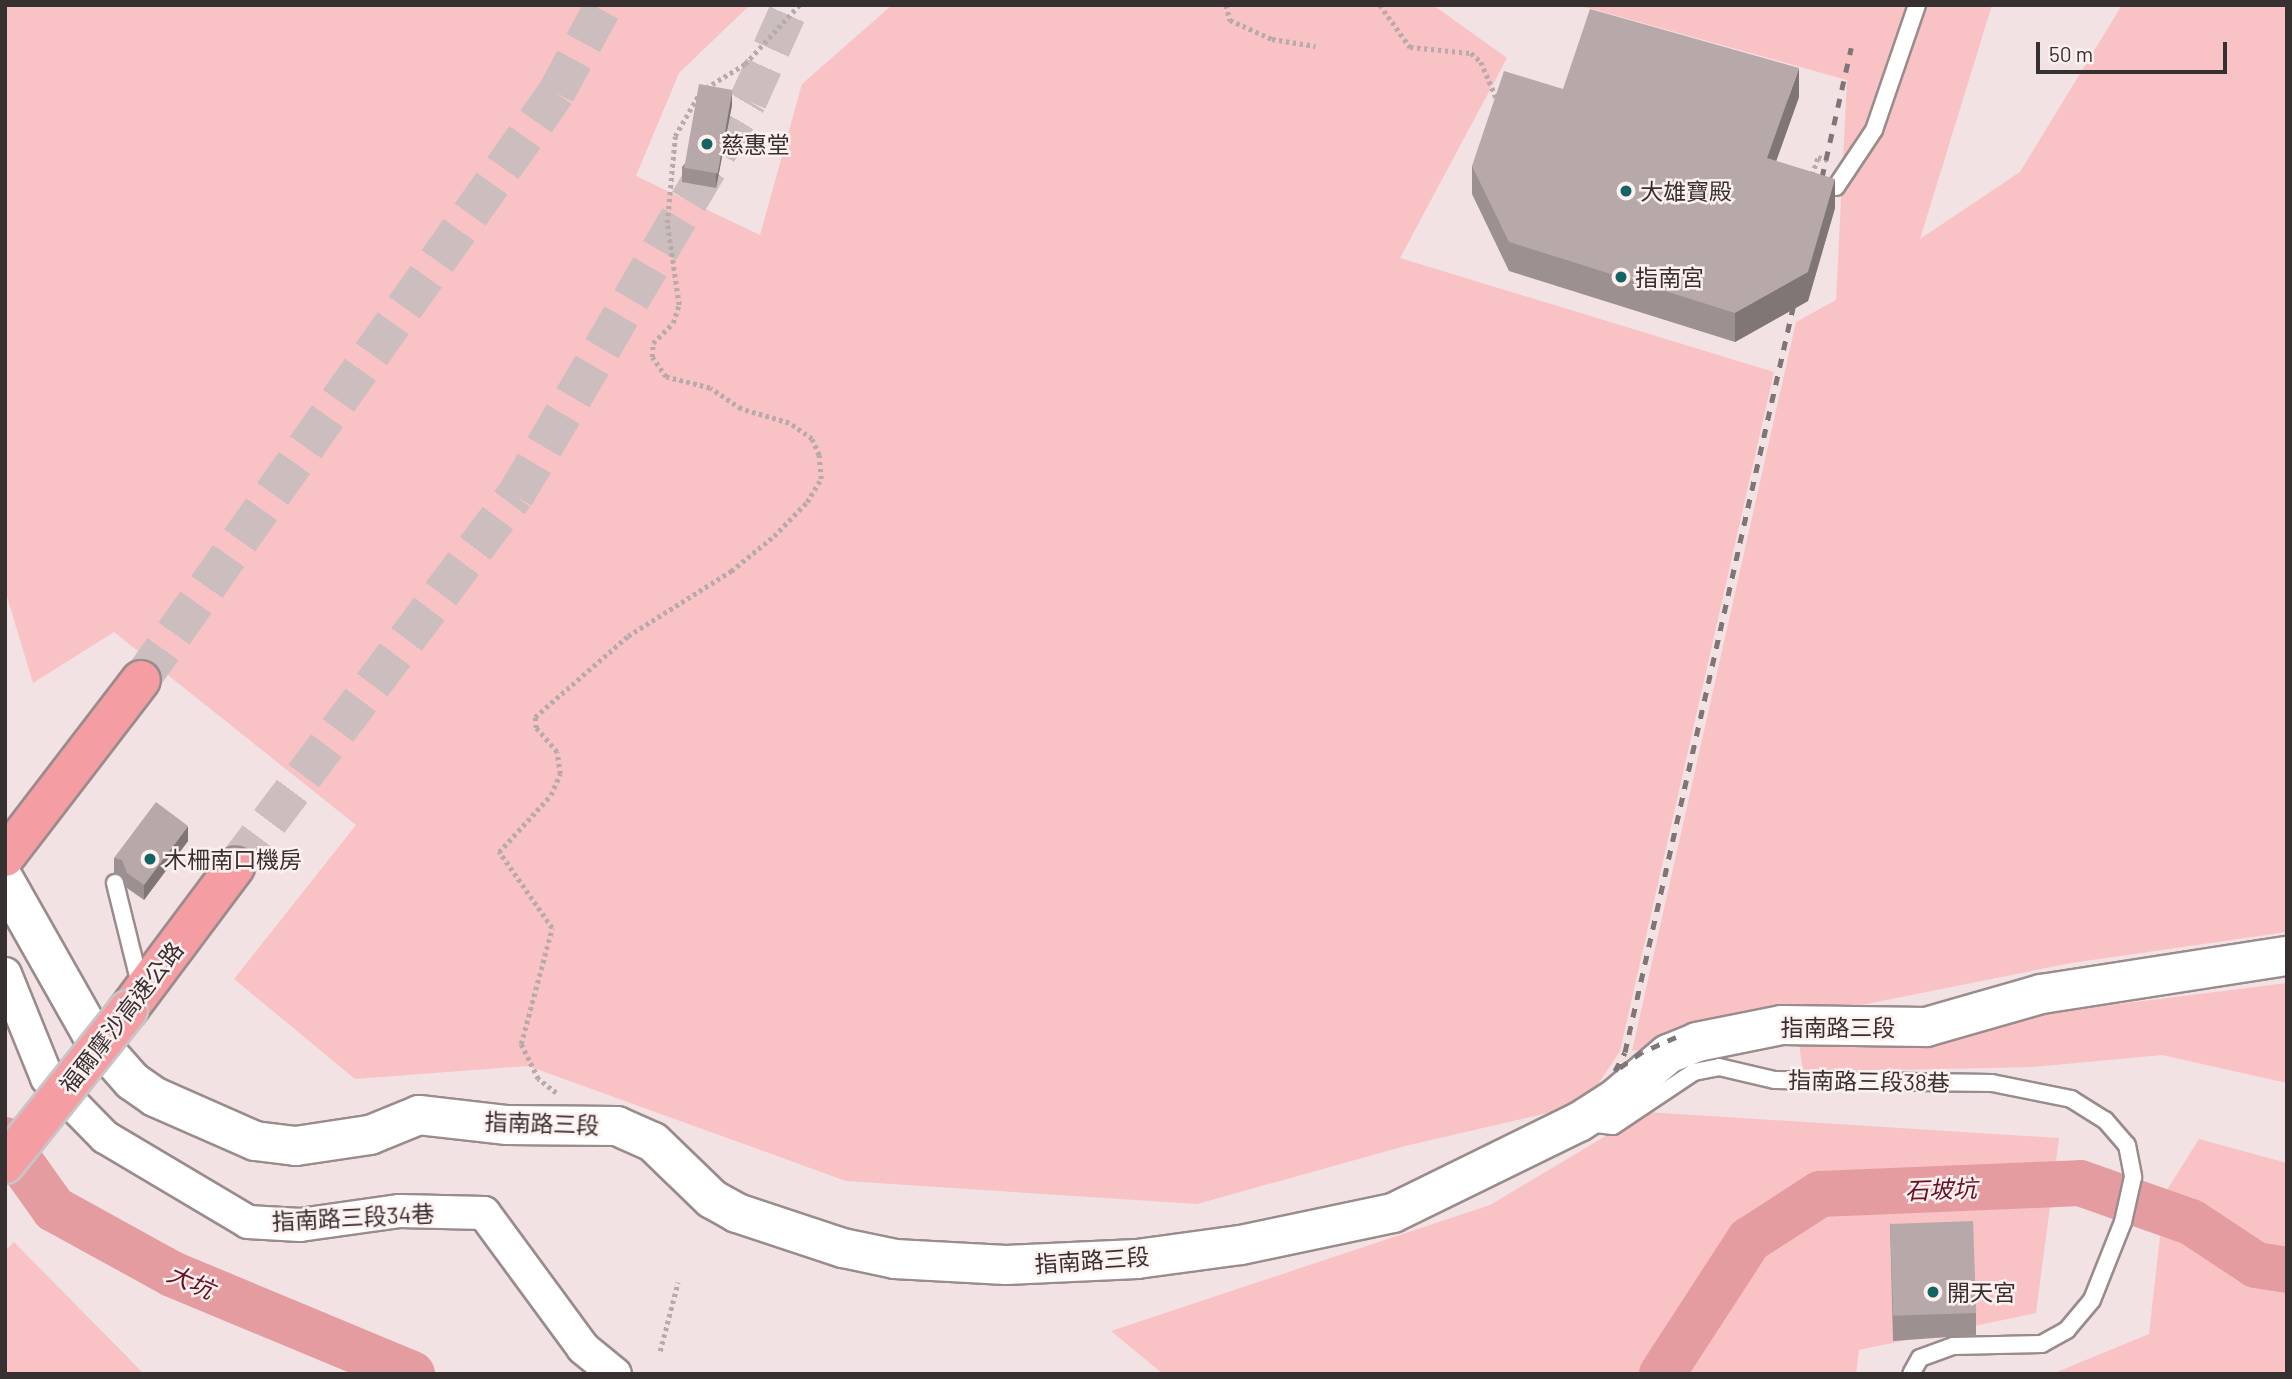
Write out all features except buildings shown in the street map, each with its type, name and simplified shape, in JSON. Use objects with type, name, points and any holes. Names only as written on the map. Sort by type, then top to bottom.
[{"type":"highway","points":[[5,857],[141,680]]},
{"type":"highway","name":"福爾摩沙高速公路","points":[[5,1164],[135,1002],[235,867]]},
{"type":"street","name":"指南路三段","points":[[5,881],[94,1038],[132,1081],[155,1097],[255,1141],[296,1146],[370,1135],[419,1115],[507,1125],[617,1126],[653,1142],[712,1199],[737,1213],[843,1248],[895,1259],[1006,1265],[1136,1259],[1367,1220],[1393,1213],[1578,1122],[1615,1099],[1668,1054],[1697,1042],[1782,1025],[1926,1027],[2041,994],[2287,956]]},
{"type":"street","name":"指南路三段34巷","points":[[5,974],[47,1078],[106,1137],[248,1222],[300,1225],[400,1211],[484,1213],[583,1348],[615,1374]]},
{"type":"lane","points":[[1836,187],[1874,130],[1917,5]]},
{"type":"lane","points":[[115,883],[135,1002]]},
{"type":"lane","name":"指南路三段38巷","points":[[1578,1122],[1613,1126],[1631,1118],[1684,1077],[1719,1067],[1775,1080],[1992,1083],[2071,1099],[2105,1120],[2127,1145],[2133,1177],[2123,1222],[2092,1300],[2067,1330],[2042,1345],[1953,1346],[1920,1358],[1911,1374]]},
{"type":"path","points":[[566,1100],[538,1079],[521,1044],[552,928],[499,852],[551,795],[560,774],[557,752],[536,729],[535,717],[628,636],[731,571],[774,536],[807,502],[821,479],[819,455],[812,439],[789,423],[741,409],[727,396],[666,377],[657,367],[653,343],[673,323],[678,305],[679,284],[670,253],[667,223],[675,136],[691,104],[714,80],[744,64],[799,5]]},
{"type":"path","points":[[1226,5],[1230,20],[1272,39],[1315,46]]},
{"type":"path","points":[[1380,5],[1410,47],[1471,53],[1481,62],[1501,105]]},
{"type":"path","points":[[1808,187],[1818,157],[1849,167]]},
{"type":"path","points":[[660,1351],[678,1282]]},
{"type":"shaded area","points":[[5,5],[750,5],[679,73],[636,176],[760,235],[802,84],[892,5],[1433,5],[1507,58],[1400,258],[1774,372],[1620,1051],[1589,1098],[1578,1106],[1405,1146],[1197,1204],[846,1181],[528,1066],[355,1079],[234,979],[356,825],[114,632],[33,683],[5,590]]},
{"type":"shaded area","points":[[1578,5],[1992,5],[1920,239],[2020,172],[2122,5],[2287,5],[2287,932],[2071,963],[1632,1051],[1796,322],[1836,300],[1847,80]]},
{"type":"shaded area","points":[[2287,983],[2287,1083],[2162,1055],[2033,1067],[1803,1072],[1799,1044]]},
{"type":"shaded area","points":[[1646,1112],[2059,1138],[2036,1313],[1859,1350],[1856,1374],[1163,1374],[1111,1331],[1490,1205]]},
{"type":"shaded area","points":[[2199,1139],[2287,1163],[2287,1374],[2052,1374],[2149,1334],[2165,1193]]},
{"type":"shaded area","points":[[14,1242],[144,1374],[5,1374],[5,1251]]},
{"type":"waterway","name":"大坑","points":[[5,1140],[54,1209],[172,1274],[412,1374]]},
{"type":"waterway","name":"石坡坑","points":[[1662,1374],[1749,1240],[1820,1194],[2080,1183],[2191,1222],[2256,1265],[2287,1270]]},
{"type":"tunnel","points":[[141,680],[556,93],[604,5]]},
{"type":"tunnel","points":[[235,867],[515,496],[748,101],[791,5]]},
{"type":"railway","points":[[1818,195],[1851,48]]},
{"type":"railway","points":[[1676,1037],[1642,1052],[1615,1071],[1625,1052],[1797,290]]},
{"type":"place","name":"慈惠堂","points":[[707,144]]},
{"type":"place","name":"大雄寶殿","points":[[1626,191]]},
{"type":"place","name":"指南宮","points":[[1621,277]]},
{"type":"place","name":"木柵南口機房","points":[[150,859]]},
{"type":"place","name":"開天宮","points":[[1933,1292]]}]
